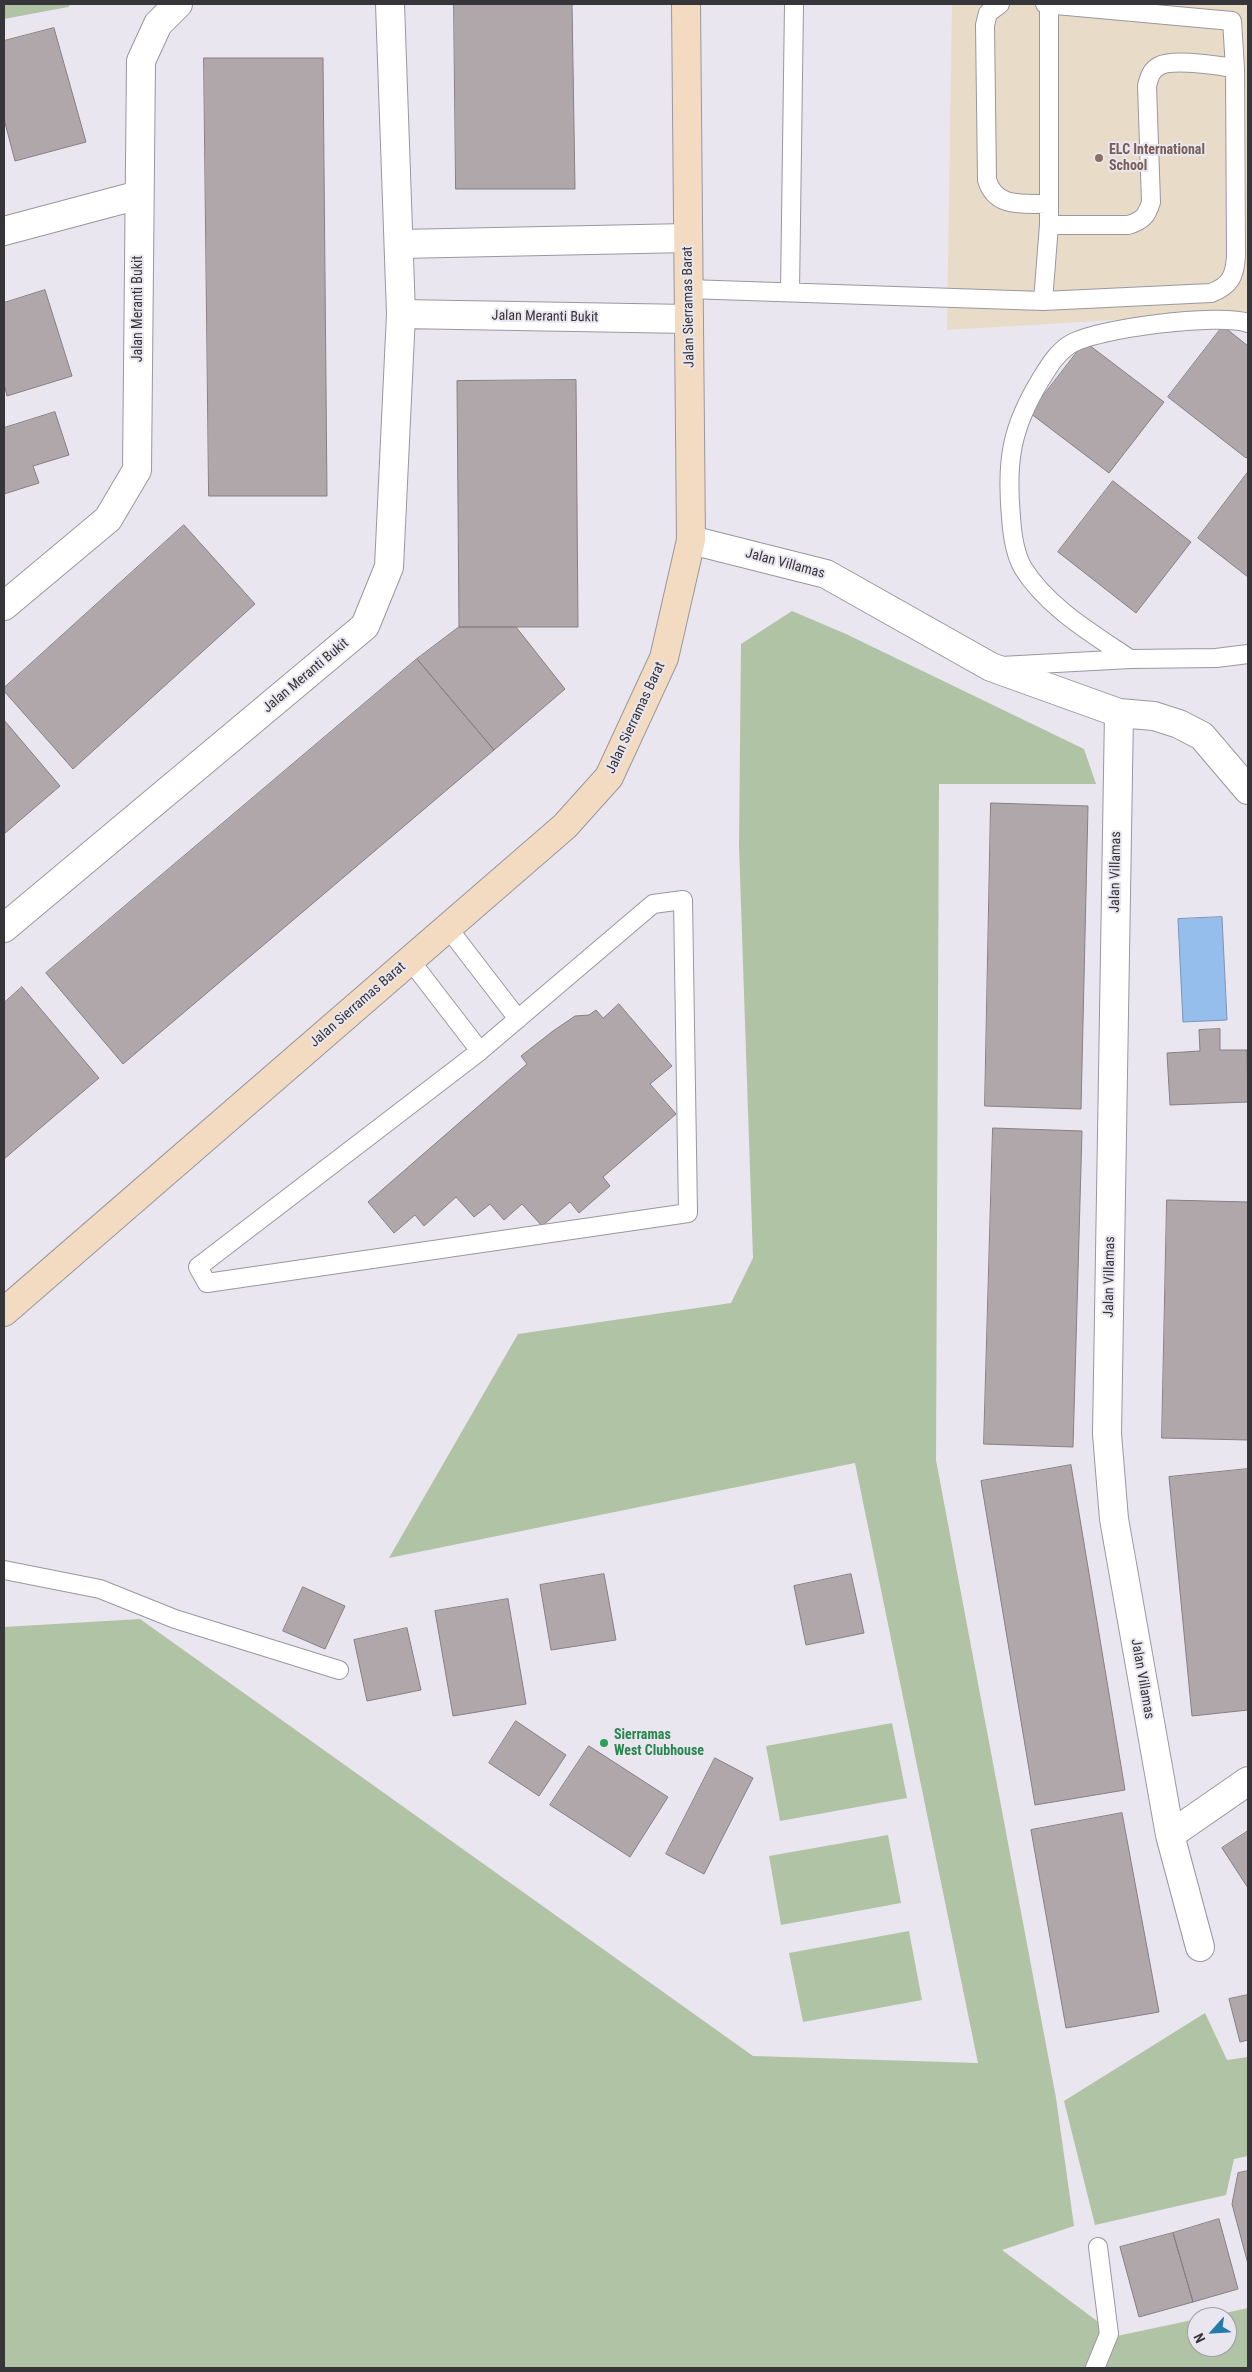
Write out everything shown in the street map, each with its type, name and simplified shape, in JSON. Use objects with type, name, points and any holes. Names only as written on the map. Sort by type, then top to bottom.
[{"type":"street","name":"Jalan Meranti Bukit","points":[[4,606],[108,519],[137,470],[141,61],[158,24],[178,4]]},
{"type":"street","name":"Jalan Meranti Bukit","points":[[4,928],[365,626],[389,567],[401,314],[390,4]]},
{"type":"street","name":"Jalan Sierramas Barat","points":[[4,1312],[565,826],[609,777],[664,658],[691,540],[686,4]]},
{"type":"street","points":[[4,231],[139,195]]},
{"type":"street","points":[[400,244],[688,238]]},
{"type":"street","name":"Jalan Meranti Bukit","points":[[401,314],[689,319]]},
{"type":"street","name":"Jalan Villamas","points":[[691,540],[826,574],[991,667],[1119,713],[1154,716],[1179,724],[1202,736],[1248,790]]},
{"type":"street","name":"Jalan Villamas","points":[[1119,713],[1107,1434],[1114,1519],[1170,1835],[1200,1947]]},
{"type":"street","points":[[1170,1835],[1248,1781]]},
{"type":"lane","points":[[790,292],[794,4]]},
{"type":"lane","points":[[1000,4],[988,13],[985,25],[987,180],[990,191],[998,199],[1009,202],[1048,204]]},
{"type":"lane","points":[[688,289],[1042,301],[1211,293],[1221,290],[1231,281],[1235,270],[1236,256],[1235,68],[1232,20],[1047,4],[1049,225],[1042,301]]},
{"type":"lane","points":[[1049,225],[1128,225],[1139,222],[1148,213],[1150,202],[1147,86],[1150,75],[1159,66],[1171,63],[1235,68]]},
{"type":"lane","points":[[1130,659],[1070,618],[1023,568],[1012,534],[1008,488],[1011,452],[1024,408],[1055,356],[1070,344],[1093,334],[1206,320],[1248,323]]},
{"type":"lane","points":[[991,667],[1130,659],[1216,658],[1248,654]]},
{"type":"lane","points":[[683,900],[688,1213],[207,1283],[198,1267],[480,1051],[653,904],[683,900]]},
{"type":"lane","points":[[448,928],[518,1019]]},
{"type":"lane","points":[[410,960],[480,1051]]},
{"type":"lane","points":[[4,1570],[100,1588],[175,1619],[339,1670]]},
{"type":"lane","points":[[1095,2368],[1109,2334],[1098,2247]]},
{"type":"shaded area","name":"ELC International School","points":[[952,4],[1248,4],[1248,312],[947,330]]},
{"type":"green space","points":[[4,4],[71,4],[68,7],[4,19]]},
{"type":"green space","points":[[792,611],[846,634],[1084,749],[1096,784],[939,784],[936,1460],[1056,2098],[1074,2226],[1002,2250],[1117,2336],[1187,2321],[1187,2357],[1237,2357],[1237,2310],[1248,2308],[1248,2368],[4,2368],[4,1627],[140,1619],[753,2056],[978,2063],[855,1463],[389,1558],[518,1334],[731,1303],[753,1258],[739,846],[741,644]]},
{"type":"green space","points":[[892,1723],[907,1798],[780,1821],[766,1746]]},
{"type":"green space","points":[[888,1835],[901,1903],[781,1925],[769,1856]]},
{"type":"green space","points":[[909,1931],[922,2000],[803,2022],[789,1953]]},
{"type":"green space","points":[[1205,2013],[1227,2060],[1248,2057],[1248,2156],[1234,2159],[1226,2195],[1095,2225],[1064,2101]]},
{"type":"water","points":[[1222,917],[1227,1020],[1183,1022],[1178,919]]},
{"type":"building","points":[[454,4],[572,4],[575,189],[456,189]]},
{"type":"building","points":[[54,28],[86,142],[15,161],[4,119],[4,41]]},
{"type":"building","points":[[204,58],[323,58],[327,496],[209,496]]},
{"type":"building","points":[[45,290],[72,376],[7,396],[4,384],[4,303]]},
{"type":"building","points":[[1223,326],[1248,346],[1248,456],[1246,458],[1168,397]]},
{"type":"building","points":[[1085,342],[1164,402],[1109,473],[1030,413]]},
{"type":"building","points":[[576,380],[578,627],[459,627],[457,381]]},
{"type":"building","points":[[55,412],[69,455],[33,466],[39,483],[4,494],[4,428]]},
{"type":"building","points":[[1248,472],[1248,577],[1198,538]]},
{"type":"building","points":[[1113,481],[1191,542],[1136,613],[1058,552]]},
{"type":"building","points":[[184,525],[255,604],[73,769],[4,691],[4,688]]},
{"type":"building","points":[[459,627],[516,627],[565,689],[494,750],[417,659]]},
{"type":"building","points":[[417,659],[494,750],[123,1064],[46,973]]},
{"type":"building","points":[[4,720],[60,786],[4,834]]},
{"type":"building","points":[[991,803],[1088,806],[1081,1109],[985,1106]]},
{"type":"building","points":[[22,987],[99,1078],[4,1159],[4,1003]]},
{"type":"building","points":[[619,1004],[672,1066],[650,1084],[676,1114],[603,1177],[610,1186],[579,1213],[570,1202],[542,1226],[522,1204],[504,1220],[490,1204],[474,1217],[456,1197],[424,1226],[415,1215],[394,1233],[368,1202],[527,1064],[521,1056],[575,1016],[589,1015],[596,1010],[603,1018]]},
{"type":"building","points":[[1220,1029],[1220,1050],[1247,1050],[1248,1102],[1170,1105],[1167,1053],[1200,1051],[1199,1030]]},
{"type":"building","points":[[993,1128],[1082,1131],[1073,1447],[984,1444]]},
{"type":"building","points":[[1167,1200],[1248,1202],[1248,1440],[1162,1438]]},
{"type":"building","points":[[1071,1465],[1125,1790],[1035,1805],[981,1481]]},
{"type":"building","points":[[1248,1469],[1248,1710],[1192,1716],[1169,1477]]},
{"type":"building","points":[[604,1574],[616,1640],[551,1650],[540,1585]]},
{"type":"building","points":[[851,1574],[864,1633],[806,1645],[794,1586]]},
{"type":"building","points":[[303,1587],[345,1606],[325,1649],[283,1631]]},
{"type":"building","points":[[508,1599],[526,1704],[453,1716],[435,1611]]},
{"type":"building","points":[[407,1628],[421,1690],[367,1701],[354,1640]]},
{"type":"building","points":[[516,1721],[566,1755],[539,1796],[489,1763]]},
{"type":"building","points":[[589,1746],[668,1797],[630,1857],[550,1805]]},
{"type":"building","points":[[715,1758],[753,1778],[704,1874],[666,1854]]},
{"type":"building","points":[[1122,1813],[1159,2012],[1066,2028],[1031,1830]]},
{"type":"building","points":[[1248,1831],[1248,1888],[1222,1848]]},
{"type":"building","points":[[1248,1995],[1248,2040],[1240,2042],[1229,1999]]},
{"type":"building","points":[[1248,2171],[1248,2264],[1232,2204],[1238,2173]]},
{"type":"building","points":[[1219,2219],[1238,2289],[1193,2302],[1173,2233]]},
{"type":"building","points":[[1173,2233],[1193,2302],[1139,2317],[1120,2247]]},
{"type":"place","name":"ELC International School","points":[[1099,158]]},
{"type":"place","name":"Sierramas West Clubhouse","points":[[604,1743]]}]
